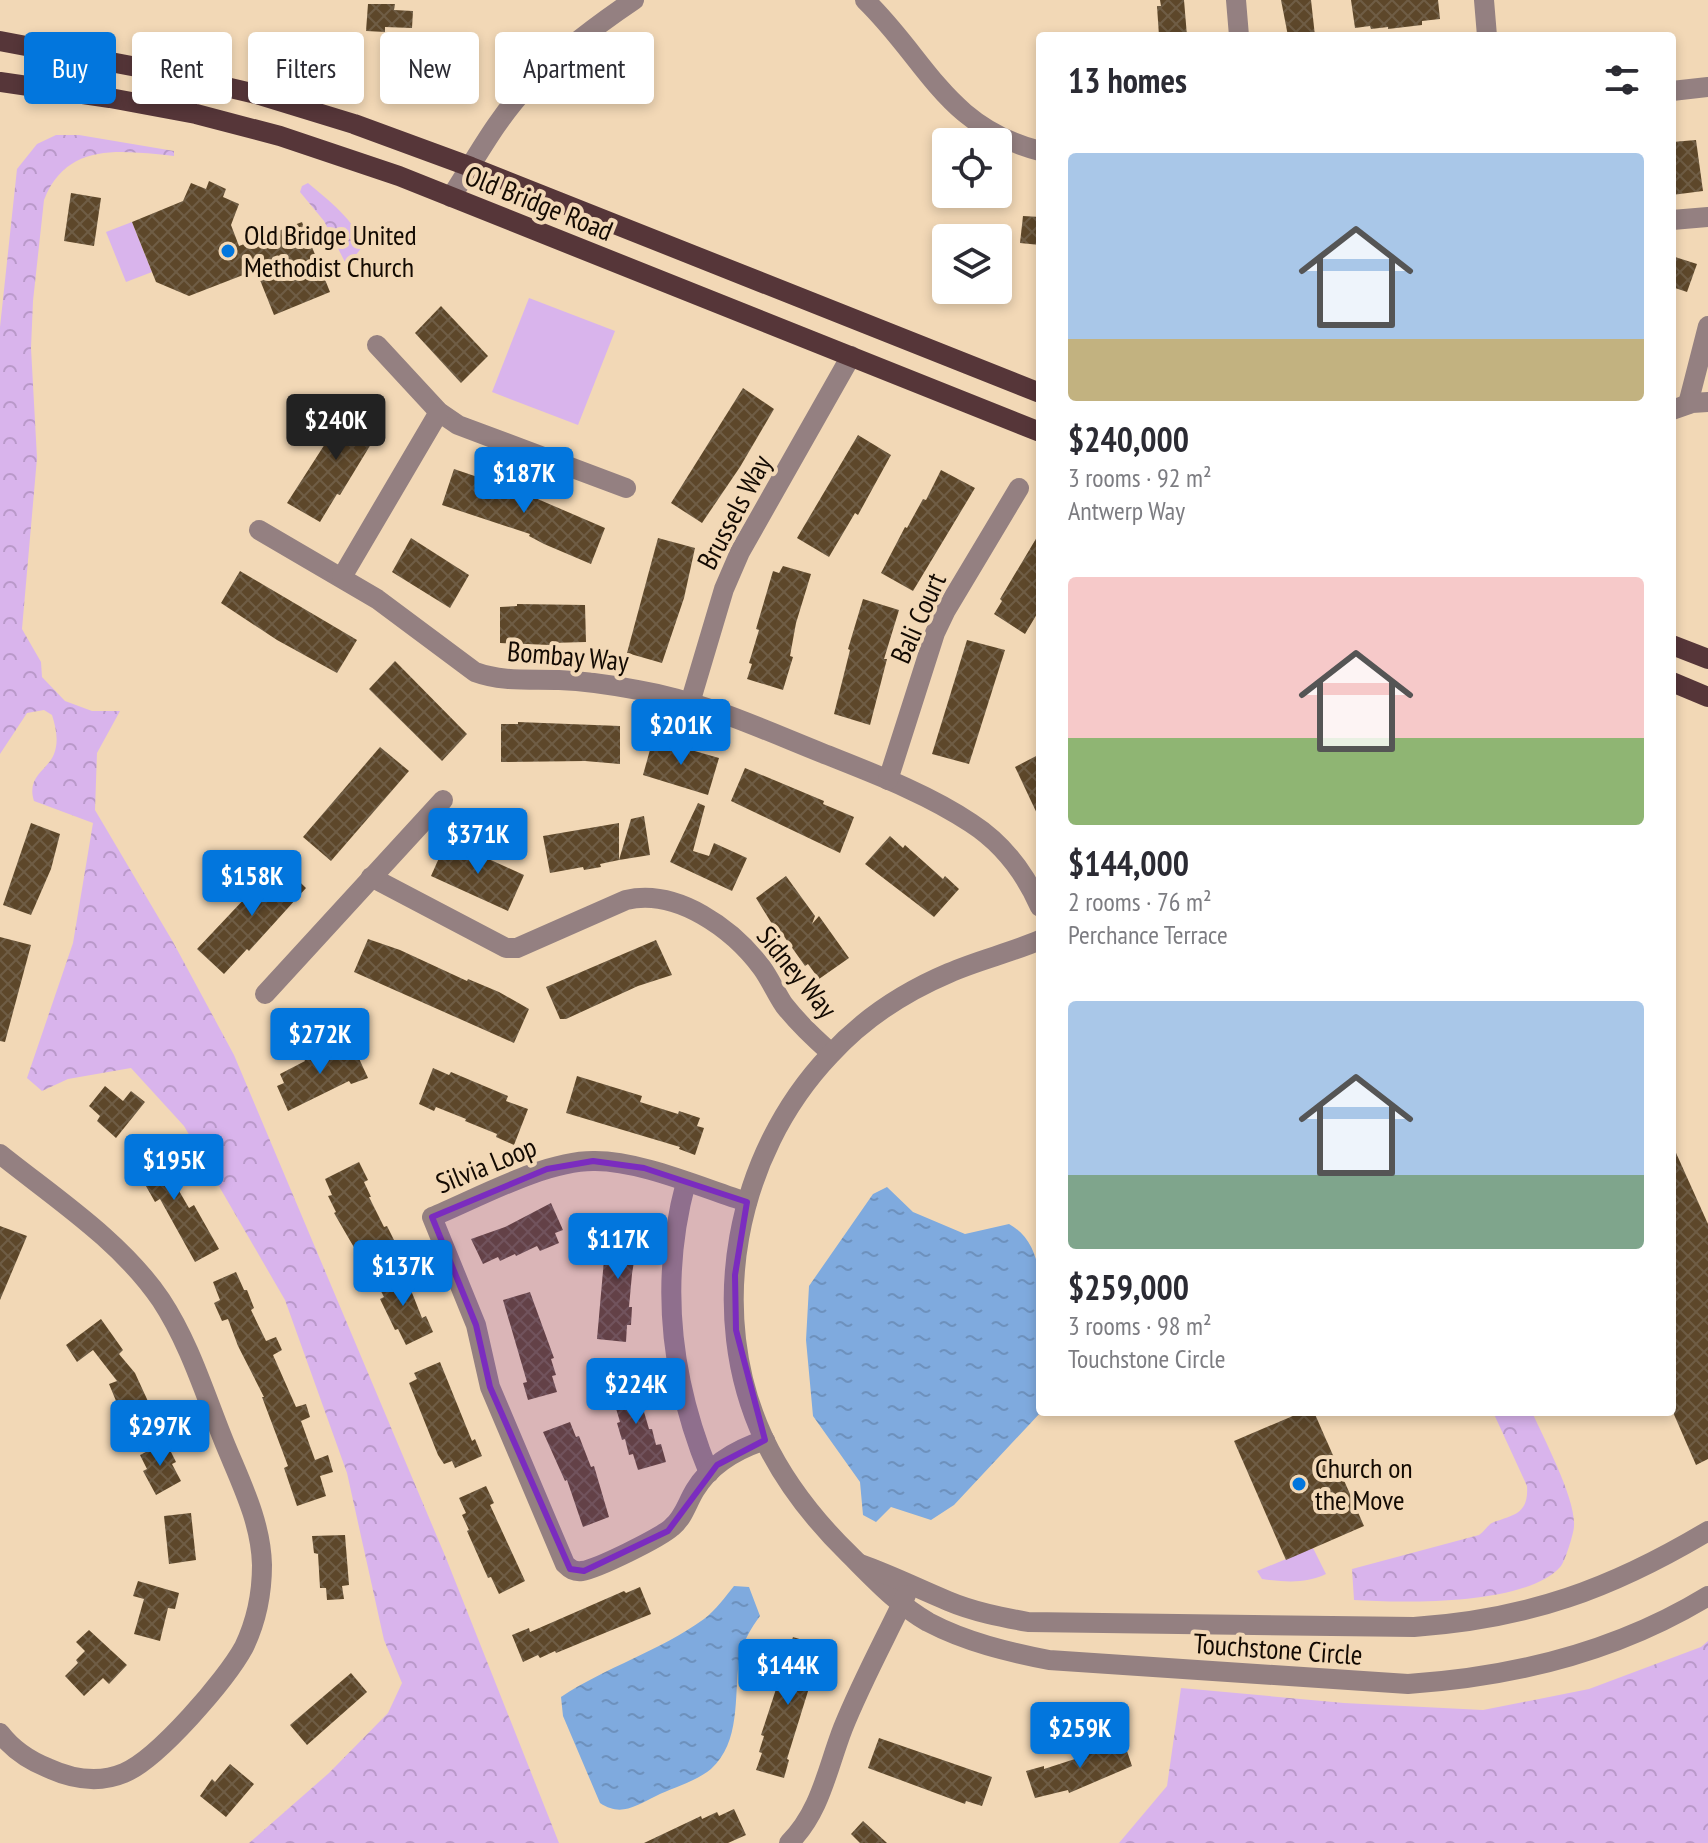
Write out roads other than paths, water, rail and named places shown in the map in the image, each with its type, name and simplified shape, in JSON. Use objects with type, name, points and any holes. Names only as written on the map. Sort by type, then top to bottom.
[{"type":"main road","name":"Old Bridge Road","points":[[0,41],[158,71],[256,94],[354,124],[471,167],[1036,391]]},
{"type":"main road","name":"Old Bridge Road","points":[[0,82],[196,114],[280,136],[399,176],[1036,430]]},
{"type":"main road","points":[[1676,647],[1708,659]]},
{"type":"main road","points":[[1676,684],[1708,697]]},
{"type":"street","points":[[451,197],[499,121],[527,87],[554,61],[634,0]]},
{"type":"street","points":[[865,0],[953,103],[1000,135],[1036,149]]},
{"type":"street","points":[[1236,0],[1239,32]]},
{"type":"street","points":[[1484,0],[1487,32]]},
{"type":"street","points":[[1676,91],[1708,87]]},
{"type":"street","points":[[1676,220],[1708,217]]},
{"type":"street","points":[[1689,406],[1708,326]]},
{"type":"street","points":[[377,345],[439,412],[471,431],[626,488]]},
{"type":"street","name":"Brussels Way","points":[[690,703],[724,589],[740,552],[851,356]]},
{"type":"street","points":[[342,577],[439,412]]},
{"type":"street","name":"Bali Court","points":[[888,780],[935,633],[1019,488]]},
{"type":"street","name":"Bombay Way","points":[[259,530],[342,577],[483,675],[641,690],[751,724],[888,780],[972,823],[996,843],[1031,886],[1036,898]]},
{"type":"street","points":[[265,994],[443,800]]},
{"type":"street","name":"Sidney Way","points":[[371,877],[392,891],[506,948],[517,948],[626,900],[642,896],[673,903],[701,915],[746,948],[803,1028],[831,1053]]},
{"type":"street","name":"Touchstone Circle","points":[[1036,941],[916,988],[883,1009],[831,1053],[814,1072],[774,1131],[747,1202],[737,1251],[734,1291],[736,1330],[748,1392],[765,1440],[806,1508],[879,1587],[929,1622],[962,1637],[1009,1652],[1049,1660],[1408,1684],[1467,1680],[1562,1659],[1643,1630],[1708,1596]]},
{"type":"street","points":[[0,1154],[132,1264],[159,1298],[193,1362],[253,1513],[262,1562],[256,1613],[242,1650],[203,1701],[140,1765],[104,1779],[65,1776],[15,1750],[0,1733]]},
{"type":"street","name":"Silvia Loop","points":[[747,1202],[619,1162],[572,1163],[547,1169],[432,1217],[476,1325],[490,1387],[565,1564],[570,1569],[584,1571],[662,1535],[680,1518],[695,1489],[709,1473],[739,1450],[765,1440]]},
{"type":"street","points":[[686,1182],[671,1259],[671,1328],[683,1398],[709,1473]]},
{"type":"street","name":"Touchstone Circle","points":[[857,1562],[951,1602],[989,1614],[1044,1624],[1426,1626],[1510,1615],[1556,1603],[1625,1576],[1708,1531]]},
{"type":"street","points":[[789,1843],[821,1797],[843,1728],[912,1584]]},
{"type":"water","points":[[887,1187],[913,1212],[965,1234],[1009,1224],[1026,1239],[1036,1259],[1037,1416],[954,1505],[931,1520],[891,1507],[876,1522],[863,1515],[860,1482],[813,1416],[806,1340],[809,1286],[873,1194]]},
{"type":"water","points":[[734,1586],[749,1587],[760,1616],[740,1654],[732,1732],[721,1758],[699,1777],[635,1806],[621,1810],[600,1803],[563,1716],[561,1697],[687,1630],[712,1612]]},
{"type":"place","name":"Old Bridge United Methodist Church","points":[[228,251]]},
{"type":"place","name":"Church on the Move","points":[[1299,1484]]}]
